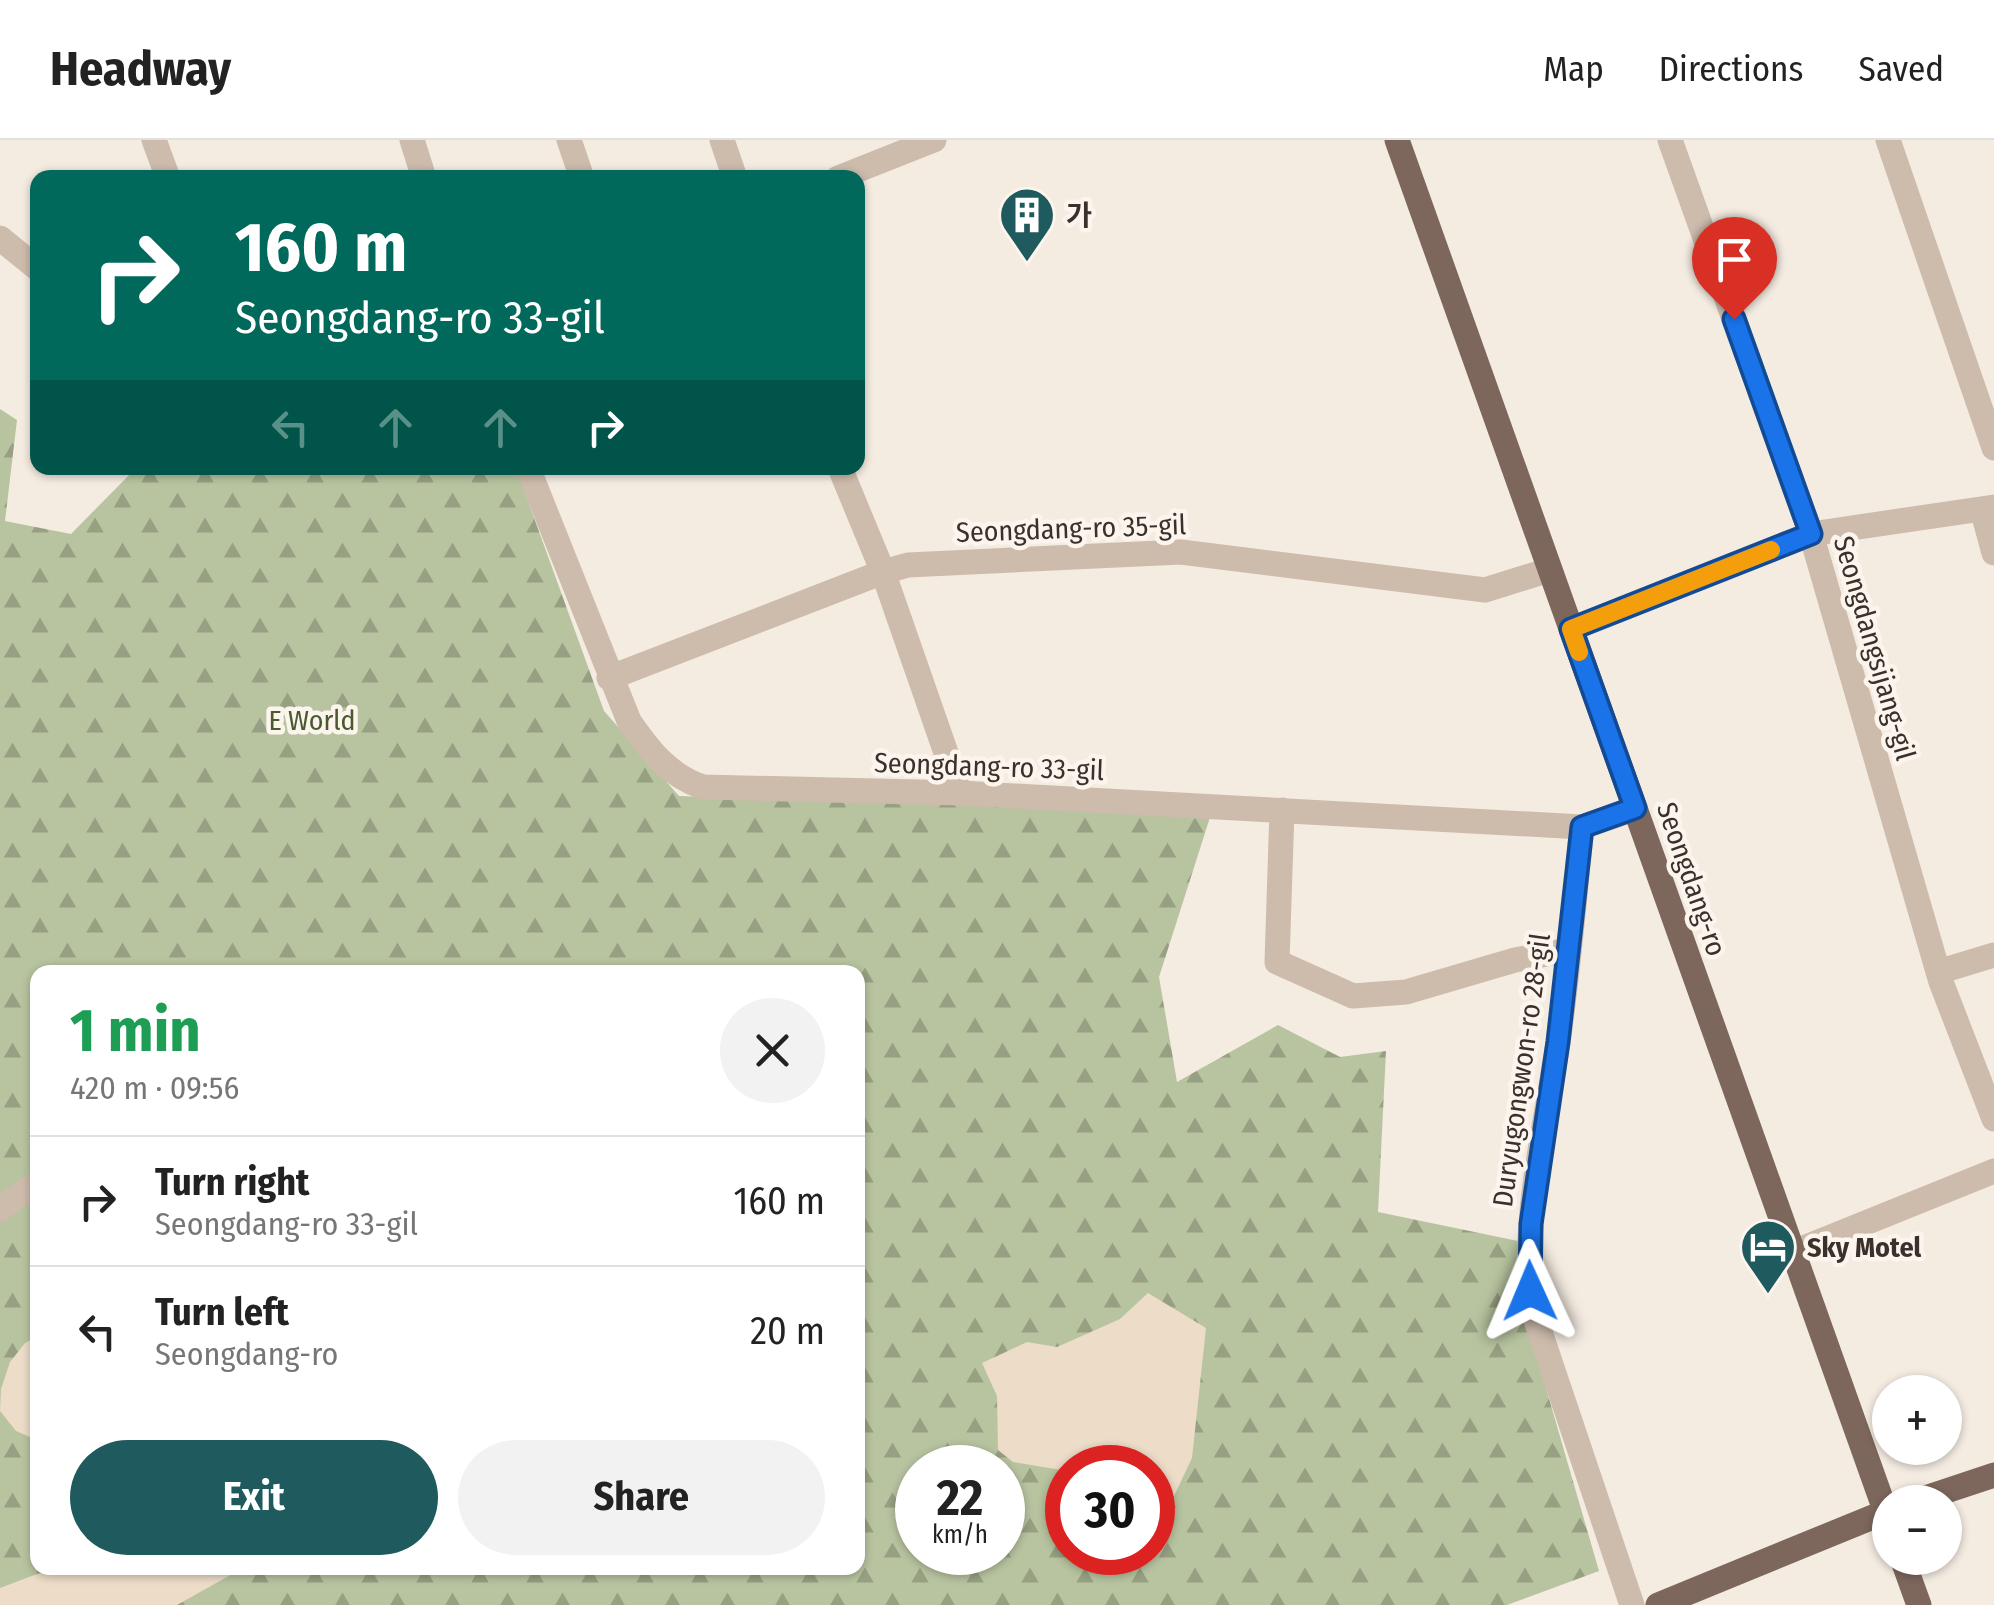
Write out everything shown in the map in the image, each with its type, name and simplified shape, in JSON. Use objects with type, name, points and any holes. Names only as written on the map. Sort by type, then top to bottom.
[{"type":"main road","name":"Seongdang-ro","points":[[1397,140],[1877,1485]]},
{"type":"main road","points":[[1962,1486],[1994,1475]]},
{"type":"main road","points":[[1658,1605],[1872,1521]]},
{"type":"main road","points":[[1908,1575],[1919,1605]]},
{"type":"street","points":[[154,140],[165,170]]},
{"type":"street","points":[[412,140],[421,170]]},
{"type":"street","points":[[569,140],[579,170]]},
{"type":"street","points":[[722,140],[732,170]]},
{"type":"street","points":[[849,170],[875,151],[934,140]]},
{"type":"street","name":"Seongdangsijang-gil","points":[[1670,140],[1811,534],[1938,972],[1994,1119]]},
{"type":"street","points":[[1888,140],[1994,448]]},
{"type":"street","points":[[0,238],[30,262]]},
{"type":"street","name":"Seongdang-ro 33-gil","points":[[537,475],[629,721],[647,747],[685,781],[717,787],[960,793],[1582,827],[1635,808]]},
{"type":"street","points":[[843,475],[882,572],[960,793]]},
{"type":"street","points":[[1571,629],[1811,534],[1988,508],[1994,553]]},
{"type":"street","name":"Seongdang-ro 35-gil","points":[[610,678],[908,565],[1181,552],[1485,590],[1549,570]]},
{"type":"street","points":[[1282,810],[1276,962],[1353,996],[1406,992],[1515,960],[1568,950]]},
{"type":"street","name":"Duryugongwon-ro 28-gil","points":[[1582,827],[1531,1224],[1530,1291],[1534,1316],[1632,1605]]},
{"type":"street","points":[[1938,972],[1994,955]]},
{"type":"street","points":[[1791,1253],[1994,1171]]},
{"type":"street","points":[[0,1209],[30,1188]]},
{"type":"green space","name":"E World","points":[[0,409],[17,420],[5,521],[71,534],[129,475],[519,475],[604,711],[679,796],[1212,811],[1159,977],[1177,1082],[1278,1025],[1340,1057],[1386,1051],[1378,1212],[1518,1241],[1521,1302],[1599,1571],[1507,1605],[0,1605]]},
{"type":"shaded area","points":[[1148,1293],[1206,1328],[1192,1458],[1175,1494],[1175,1445],[1045,1445],[1045,1467],[1025,1464],[1025,1445],[998,1445],[997,1396],[982,1363],[1027,1342],[1057,1347],[1120,1319]]},
{"type":"shaded area","points":[[30,1340],[30,1437],[16,1431],[0,1411],[1,1389],[10,1362]]},
{"type":"shaded area","points":[[34,1575],[231,1575],[177,1605],[0,1605],[0,1588]]},
{"type":"slow traffic","points":[[1579,652],[1571,629],[1771,550]]},
{"type":"place","name":"가","points":[[1027,264]]},
{"type":"place","name":"Sky Motel","points":[[1768,1296]]},
{"type":"route","points":[[1530,1291],[1531,1224],[1558,1042],[1582,827],[1635,808],[1571,629],[1811,534],[1734,319]]}]
